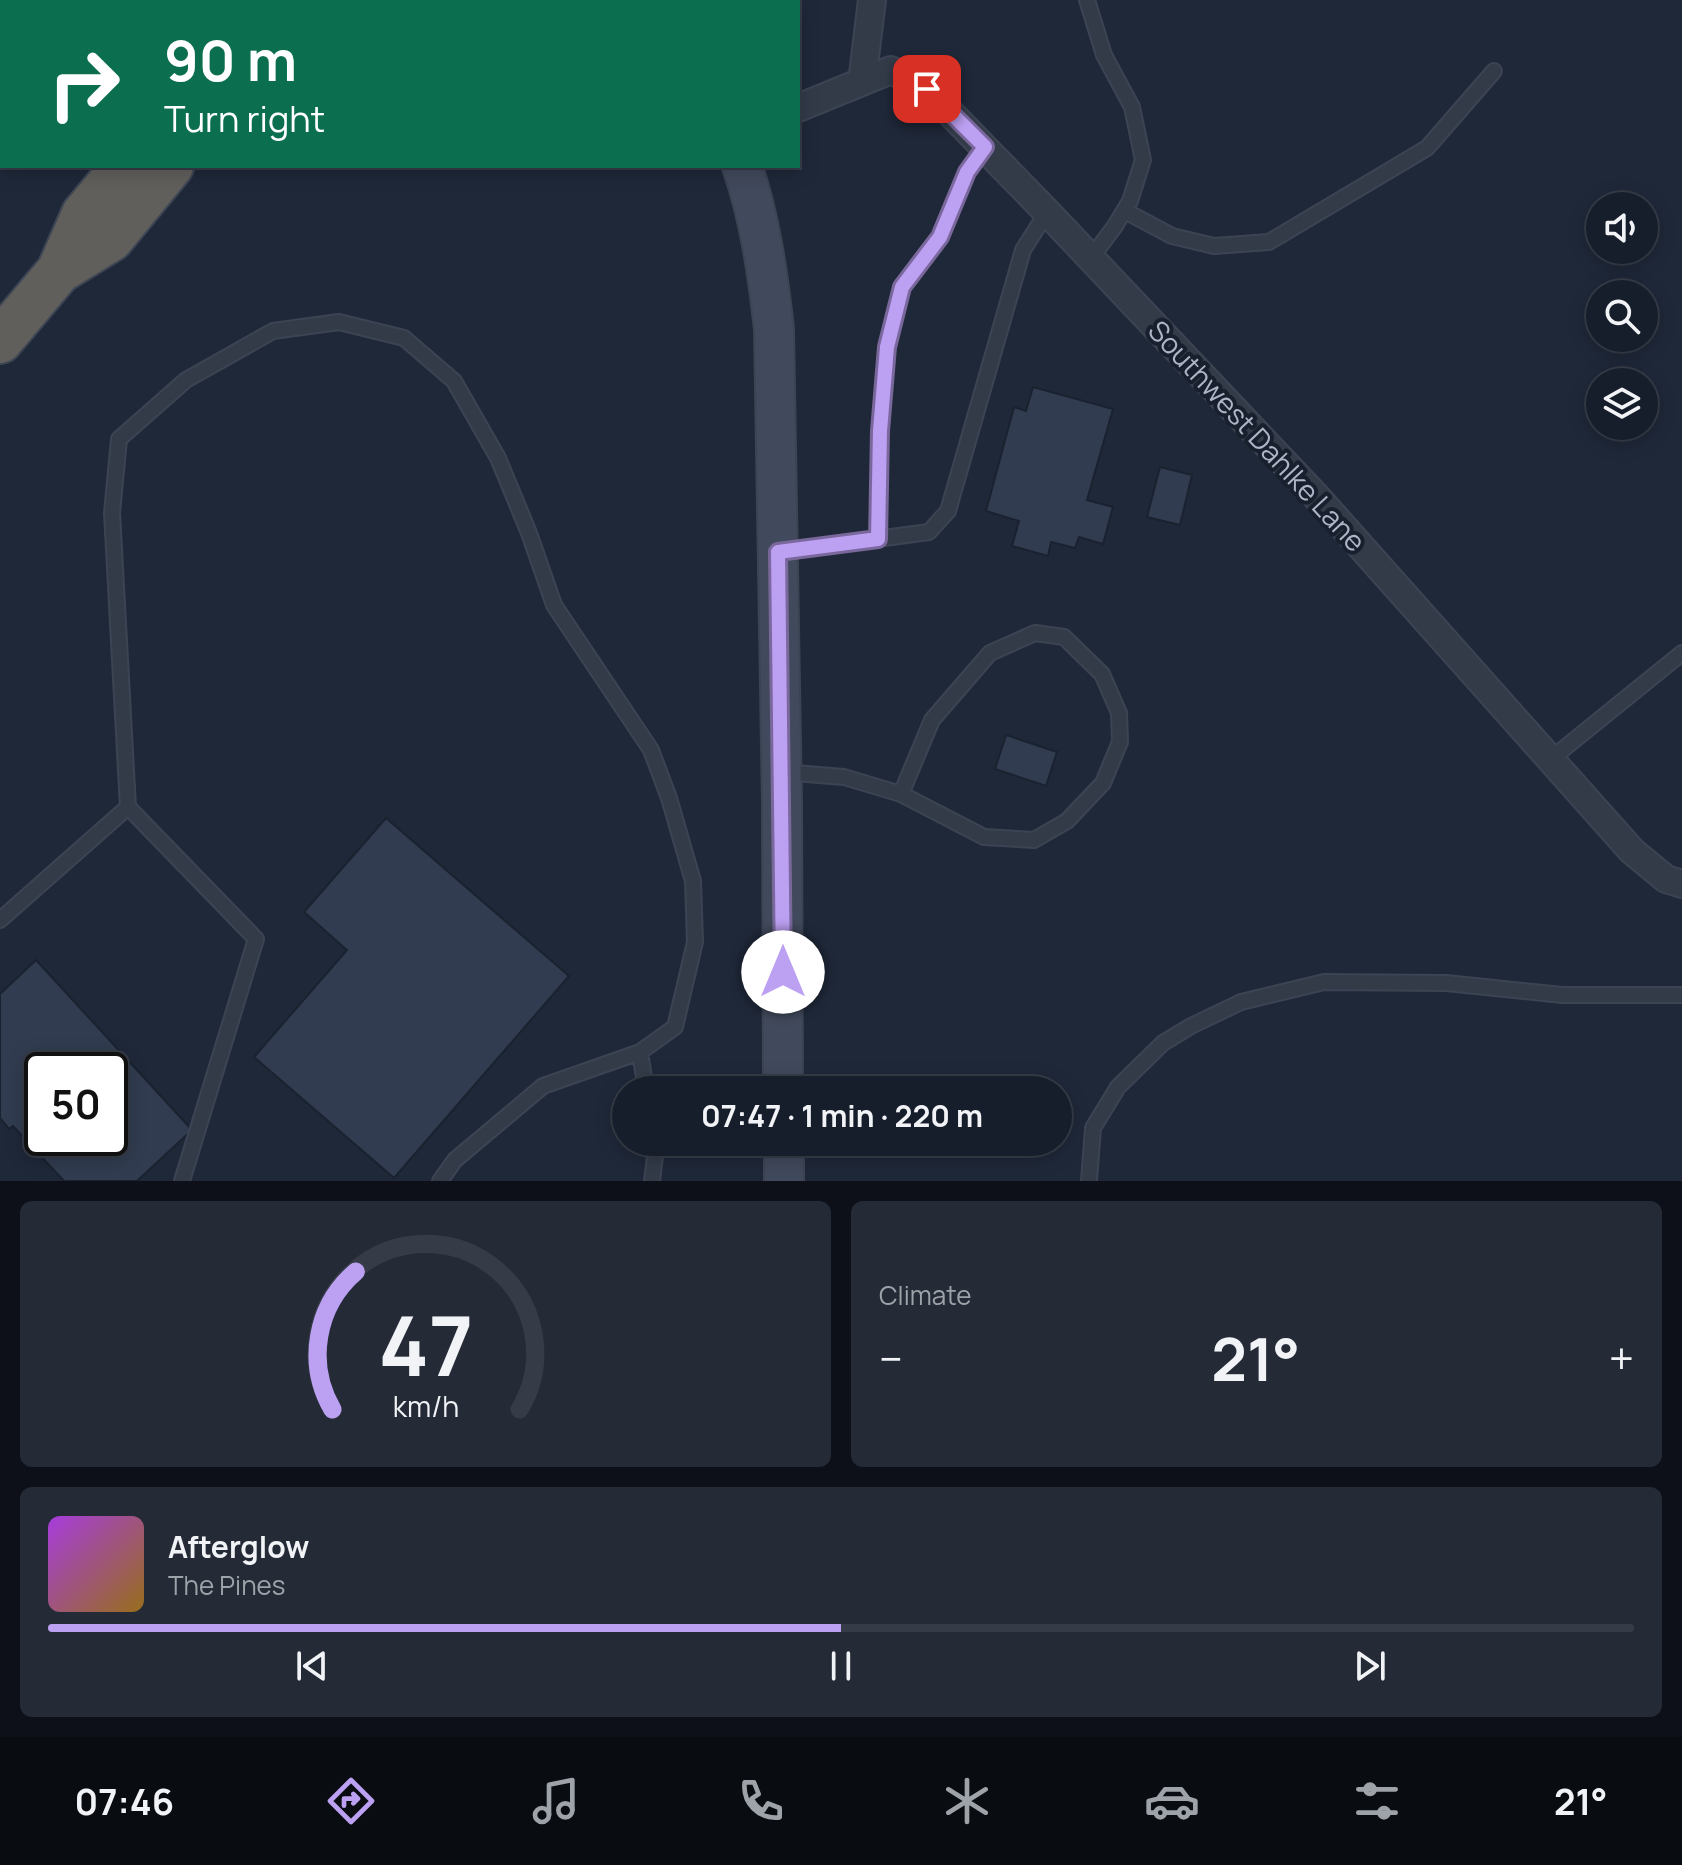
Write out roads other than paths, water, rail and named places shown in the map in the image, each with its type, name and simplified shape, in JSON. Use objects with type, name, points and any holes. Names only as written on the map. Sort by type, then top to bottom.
[{"type":"highway","points":[[0,341],[59,271],[84,214],[122,168]]},
{"type":"highway","points":[[59,271],[111,239],[169,168]]},
{"type":"main road","points":[[743,168],[767,272],[774,329],[782,772],[783,1076]]},
{"type":"main road","points":[[784,1156],[784,1181]]},
{"type":"street","points":[[862,82],[872,0]]},
{"type":"street","name":"Southwest Dahlke Lane","points":[[800,107],[891,70],[927,89],[1315,495],[1632,851],[1666,879],[1682,884]]},
{"type":"lane","points":[[1087,0],[1104,55],[1132,107],[1143,160],[1125,211],[1091,258]]},
{"type":"lane","points":[[1125,211],[1172,236],[1214,246],[1269,242],[1427,148],[1494,71]]},
{"type":"lane","points":[[878,539],[880,431],[887,347],[902,287],[940,237],[967,172],[985,147]]},
{"type":"lane","points":[[778,552],[929,532],[948,511],[1023,250],[1047,212]]},
{"type":"lane","points":[[182,1181],[256,939],[128,807],[112,513],[119,439],[186,380],[273,331],[339,322],[404,338],[454,381],[498,458],[554,605],[651,750],[669,798],[693,881],[695,942],[675,1027],[640,1052],[543,1086],[455,1160],[440,1181]]},
{"type":"lane","points":[[782,772],[844,777],[901,794],[984,837],[1034,840],[1067,821],[1103,783],[1120,742],[1119,713],[1102,674],[1064,637],[1035,633],[990,653],[932,720],[901,794]]},
{"type":"lane","points":[[1551,759],[1682,653]]},
{"type":"lane","points":[[0,920],[128,807]]},
{"type":"lane","points":[[1089,1181],[1093,1128],[1118,1087],[1163,1043],[1241,1002],[1324,982],[1446,983],[1562,995],[1682,994]]},
{"type":"lane","points":[[640,1052],[644,1076]]},
{"type":"lane","points":[[652,1181],[655,1156]]}]
